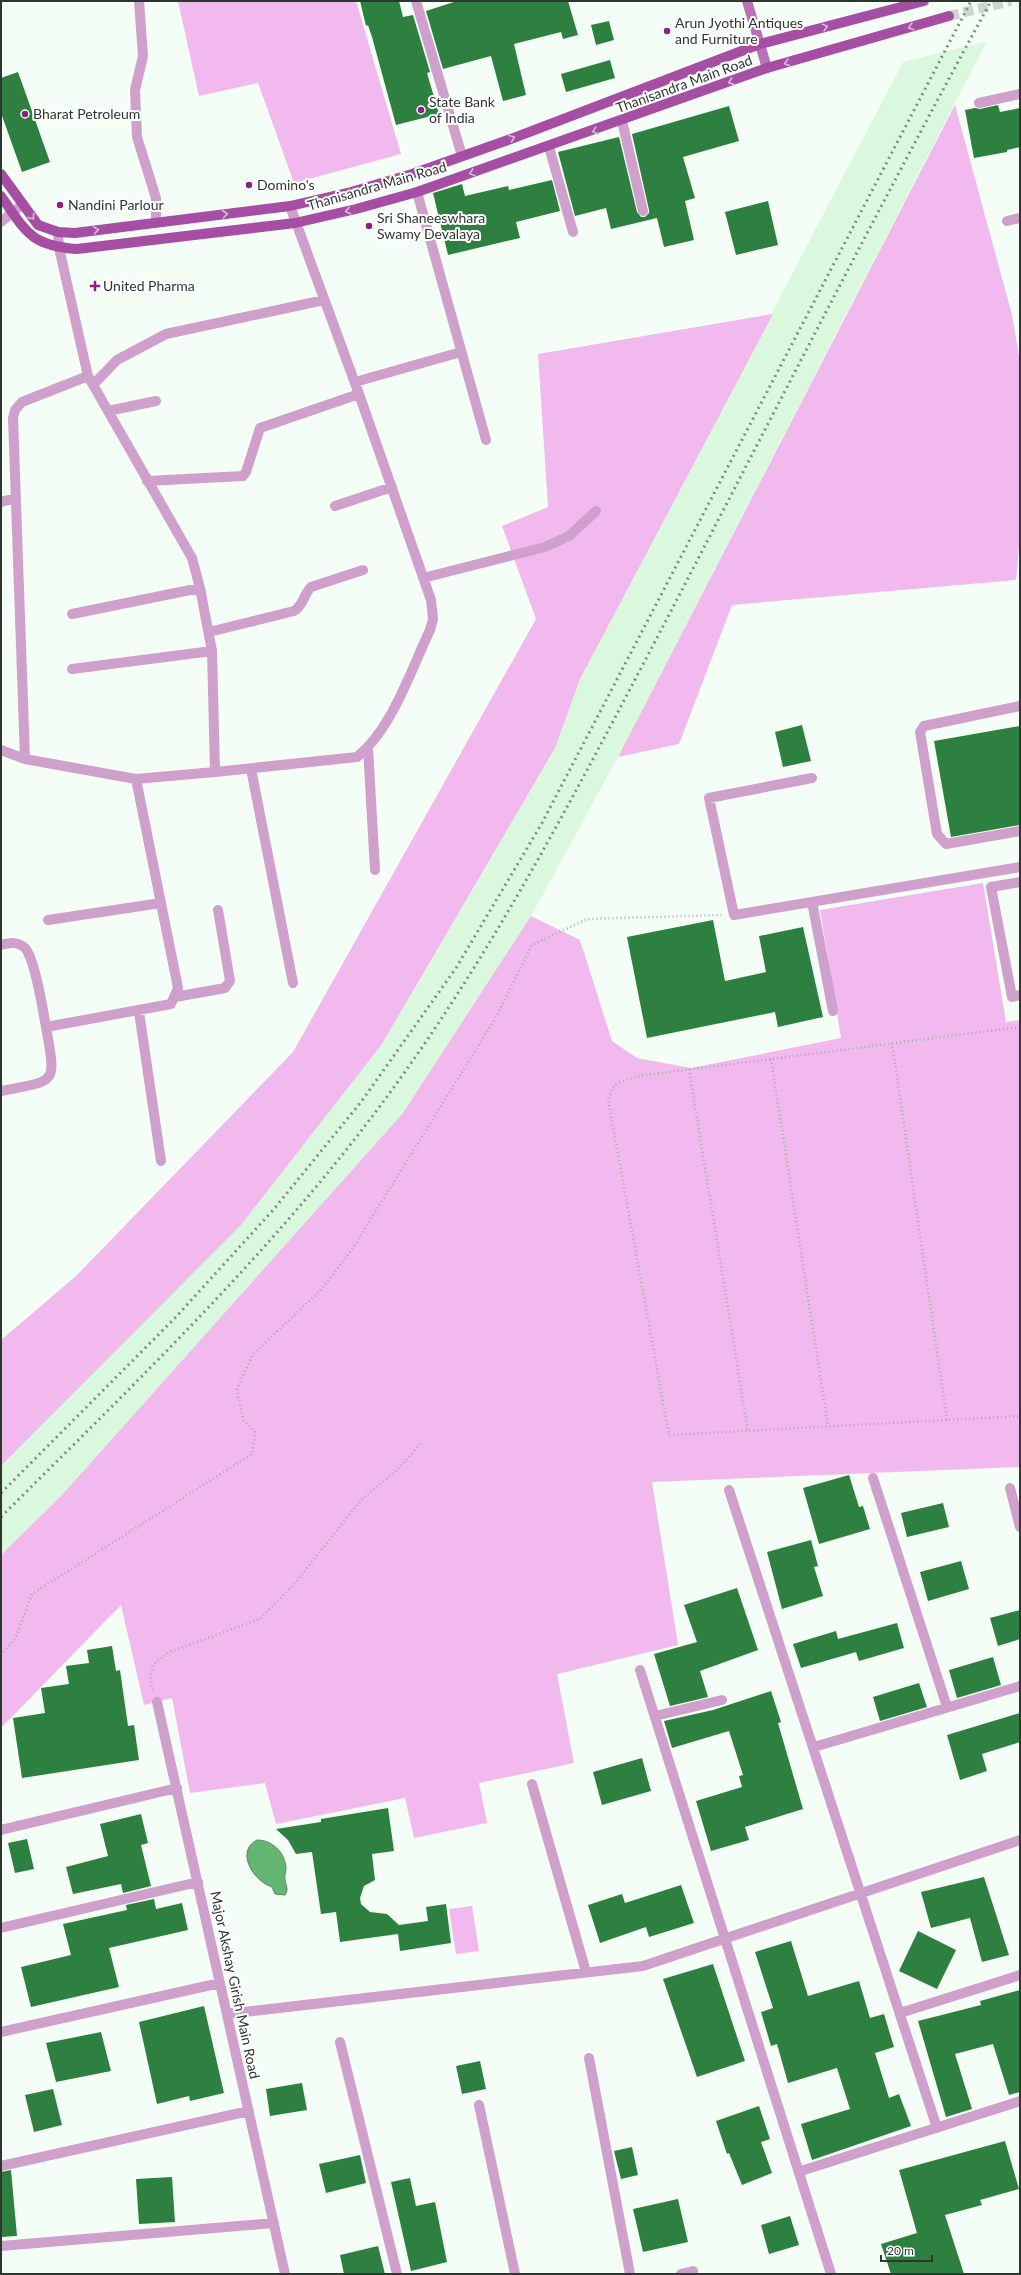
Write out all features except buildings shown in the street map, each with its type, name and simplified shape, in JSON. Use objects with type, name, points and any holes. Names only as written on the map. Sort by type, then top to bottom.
[{"type":"main road","name":"Thanisandra Main Road","points":[[1,174],[38,226],[58,232],[76,233],[290,206],[366,188],[462,156],[760,44],[924,1]]},
{"type":"main road","name":"Thanisandra Main Road","points":[[1,196],[33,238],[59,248],[77,249],[295,223],[417,192],[622,121],[767,68],[949,16]]},
{"type":"street","points":[[139,1],[142,56],[135,90],[137,137],[156,198],[156,222]]},
{"type":"street","points":[[416,1],[462,156]]},
{"type":"street","points":[[747,1],[767,68]]},
{"type":"street","points":[[979,103],[1020,94]]},
{"type":"street","points":[[622,121],[644,211]]},
{"type":"street","points":[[549,146],[573,232]]},
{"type":"street","points":[[417,192],[486,440]]},
{"type":"street","points":[[1,222],[23,204]]},
{"type":"street","points":[[1,750],[25,759],[136,779],[251,769],[358,757],[368,748],[383,730],[430,630],[432,619],[431,600],[355,382],[290,206]]},
{"type":"street","points":[[1007,221],[1020,218]]},
{"type":"street","points":[[58,232],[59,248],[90,381],[192,558],[200,588],[212,652],[215,772]]},
{"type":"street","points":[[25,759],[13,418],[15,410],[22,402],[90,381],[117,360],[166,334],[324,300]]},
{"type":"street","points":[[355,382],[461,352]]},
{"type":"street","points":[[148,481],[242,476],[246,472],[260,428],[359,394]]},
{"type":"street","points":[[108,411],[156,401]]},
{"type":"street","points":[[335,506],[392,487]]},
{"type":"street","points":[[1,502],[16,498]]},
{"type":"street","points":[[423,578],[545,547],[569,536],[596,511]]},
{"type":"street","points":[[209,632],[294,611],[298,608],[307,591],[311,587],[363,570]]},
{"type":"street","points":[[72,614],[200,588]]},
{"type":"street","points":[[72,669],[212,652]]},
{"type":"street","points":[[1020,706],[924,726],[920,732],[937,834],[946,844],[1020,831]]},
{"type":"street","points":[[368,748],[376,870]]},
{"type":"street","points":[[251,769],[293,983]]},
{"type":"street","points":[[812,778],[709,798],[734,915],[1020,868]]},
{"type":"street","points":[[46,1027],[139,1012],[171,1004],[175,997],[178,988],[136,779]]},
{"type":"street","points":[[1020,882],[991,887],[1012,997],[1020,995]]},
{"type":"street","points":[[812,902],[833,1011]]},
{"type":"street","points":[[48,920],[161,903]]},
{"type":"street","points":[[175,997],[225,988],[230,981],[218,910]]},
{"type":"street","points":[[1,945],[15,943],[25,948],[31,962],[46,1027],[53,1068],[50,1077],[41,1084],[1,1091]]},
{"type":"street","points":[[139,1012],[161,1161]]},
{"type":"street","points":[[873,1478],[947,1707]]},
{"type":"street","points":[[1010,1488],[1020,1527]]},
{"type":"street","points":[[729,1490],[862,1892],[937,2128]]},
{"type":"street","points":[[640,1670],[801,2171],[832,2274]]},
{"type":"street","points":[[814,1747],[1020,1686]]},
{"type":"street","points":[[655,1716],[722,1700]]},
{"type":"street","name":"Major Akshay Girish Main Road","points":[[157,1702],[285,2274]]},
{"type":"street","points":[[532,1784],[586,1972]]},
{"type":"street","points":[[1,1830],[177,1788]]},
{"type":"street","points":[[227,2014],[643,1966],[1020,1840]]},
{"type":"street","points":[[1,1928],[198,1882]]},
{"type":"street","points":[[900,2014],[1020,1975]]},
{"type":"street","points":[[1,2032],[220,1983]]},
{"type":"street","points":[[340,2042],[397,2274]]},
{"type":"street","points":[[589,2058],[630,2274]]},
{"type":"street","points":[[801,2171],[1020,2101]]},
{"type":"street","points":[[479,2105],[515,2274]]},
{"type":"street","points":[[1,2166],[249,2111]]},
{"type":"street","points":[[1,2246],[274,2223]]},
{"type":"street","points":[[681,2274],[693,2271]]},
{"type":"path","points":[[1,1655],[16,1637],[32,1594],[252,1454],[255,1432],[243,1420],[237,1389],[253,1354],[320,1292],[351,1251],[495,1019],[532,945],[587,919],[734,915]]},
{"type":"path","points":[[1020,1026],[638,1076],[615,1084],[608,1099],[669,1435],[1020,1416]]},
{"type":"path","points":[[892,1043],[947,1420]]},
{"type":"path","points":[[771,1058],[828,1426]]},
{"type":"path","points":[[689,1069],[748,1430]]},
{"type":"path","points":[[157,1702],[150,1678],[153,1665],[169,1652],[260,1619],[296,1582],[361,1500],[397,1470],[422,1442]]},
{"type":"shaded area","points":[[178,1],[356,1],[401,154],[294,183],[258,83],[199,96]]},
{"type":"shaded area","points":[[987,41],[618,757],[531,916],[403,1113],[62,1495],[1,1555],[1,1466],[241,1225],[382,1044],[555,748],[580,679],[903,62]]},
{"type":"shaded area","points":[[955,105],[1012,315],[1020,362],[1020,536],[1016,580],[732,605],[679,744],[618,757]]},
{"type":"shaded area","points":[[773,314],[580,679],[555,748],[382,1044],[241,1225],[1,1466],[1,1340],[76,1276],[293,1052],[536,619],[502,526],[548,507],[538,354]]},
{"type":"shaded area","points":[[983,883],[1006,1022],[1020,1020],[1020,1467],[652,1482],[678,1645],[557,1674],[574,1763],[479,1783],[487,1823],[414,1838],[405,1798],[276,1824],[265,1783],[190,1793],[172,1698],[144,1705],[121,1605],[1,1728],[1,1555],[62,1495],[403,1113],[531,916],[580,940],[612,1041],[637,1058],[691,1068],[841,1038],[820,910]]},
{"type":"shaded area","points":[[257,1840],[268,1842],[273,1845],[283,1857],[286,1868],[285,1878],[287,1889],[285,1895],[275,1894],[272,1887],[259,1879],[249,1865],[247,1851]]},
{"type":"shaded area","points":[[472,1906],[479,1951],[456,1954],[449,1909]]},
{"type":"tunnel","points":[[949,16],[1011,1]]},
{"type":"railway","points":[[1,1493],[175,1318],[274,1209],[361,1102],[456,968],[542,823],[971,1]]},
{"type":"railway","points":[[1,1517],[147,1371],[242,1272],[332,1168],[374,1114],[454,999],[526,880],[594,758],[865,237],[991,1]]},
{"type":"place","name":"Arun Jyothi Antiques and Furniture","points":[[667,31]]},
{"type":"place","name":"State Bank of India","points":[[421,110]]},
{"type":"place","name":"Bharat Petroleum","points":[[25,114]]},
{"type":"place","name":"Domino's","points":[[249,185]]},
{"type":"place","name":"Nandini Parlour","points":[[60,205]]},
{"type":"place","name":"Sri Shaneeswhara Swamy Devalaya","points":[[369,226]]},
{"type":"place","name":"United Pharma","points":[[95,286]]}]
